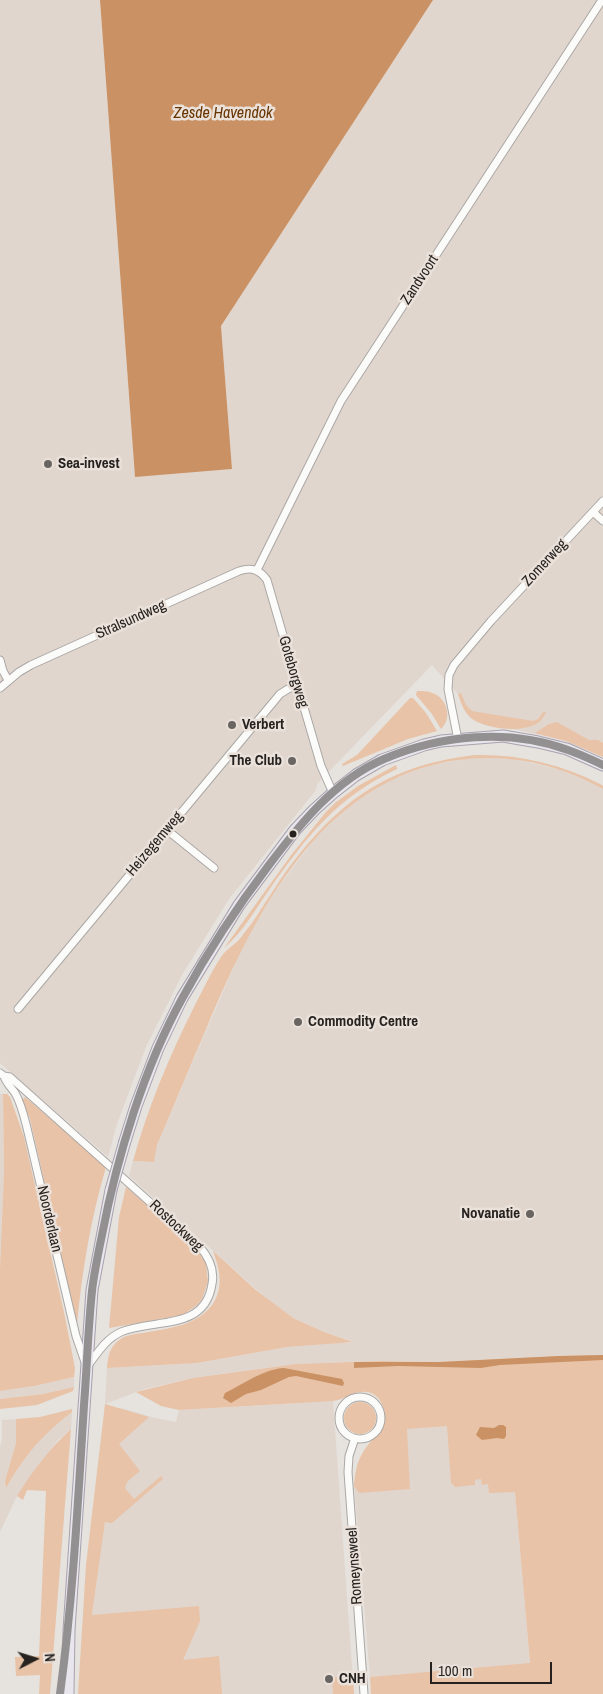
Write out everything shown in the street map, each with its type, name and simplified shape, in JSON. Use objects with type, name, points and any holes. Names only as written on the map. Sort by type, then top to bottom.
[{"type":"main road","name":"Noorderlaan","points":[[68,1694],[69,1630],[92,1290],[110,1190],[136,1106],[158,1048],[182,998],[238,905],[295,830],[314,810],[356,775],[394,755],[424,745],[441,741],[503,736],[567,749],[603,765]]},
{"type":"main road","name":"Noorderlaan","points":[[60,1694],[69,1630]]},
{"type":"street","name":"Zandvoort","points":[[257,570],[341,401],[602,0]]},
{"type":"street","name":"Zomerweg","points":[[458,740],[448,689],[449,675],[454,665],[463,652],[603,500]]},
{"type":"street","points":[[593,512],[603,521]]},
{"type":"street","name":"Stralsundweg","points":[[8,680],[31,666],[239,571],[248,568],[257,570]]},
{"type":"street","name":"Goteborgweg","points":[[257,570],[266,580],[321,766],[333,793]]},
{"type":"street","points":[[0,660],[8,680],[0,688]]},
{"type":"street","name":"Heizegemweg","points":[[18,1009],[280,694],[288,688],[297,686]]},
{"type":"street","points":[[167,830],[214,868]]},
{"type":"street","name":"Noorderlaan","points":[[2,1074],[19,1102],[27,1128],[76,1336],[87,1366]]},
{"type":"street","name":"Rostockweg","points":[[2,1074],[10,1077],[199,1246],[207,1255],[211,1264],[212,1290],[208,1300],[201,1309],[189,1317],[123,1331],[114,1335],[87,1366]]},
{"type":"street","points":[[360,1396],[367,1397],[378,1406],[381,1420],[375,1433],[369,1437],[355,1438],[344,1432],[338,1419],[339,1412],[346,1401],[360,1396]]},
{"type":"street","name":"Romeynsweel","points":[[355,1438],[349,1456],[348,1472],[364,1694]]},
{"type":"shaded area","points":[[0,0],[100,0],[135,476],[232,469],[221,326],[433,0],[603,0],[603,757],[566,741],[477,722],[467,713],[458,694],[432,665],[317,784],[316,790],[229,899],[182,975],[146,1047],[117,1124],[108,1157],[0,1063]]},
{"type":"shaded area","points":[[417,691],[427,691],[440,697],[443,701],[447,716],[441,729],[432,714],[416,695]]},
{"type":"shaded area","points":[[461,693],[466,705],[472,711],[533,721],[538,719],[544,711],[546,713],[539,722],[529,727],[512,729],[485,725],[469,716],[458,694]]},
{"type":"shaded area","points":[[410,698],[413,698],[426,713],[437,731],[408,739],[343,766],[342,764],[357,755]]},
{"type":"shaded area","points":[[557,722],[589,740],[598,740],[603,743],[603,757],[566,741],[535,733],[549,724]]},
{"type":"shaded area","points":[[475,755],[524,758],[555,766],[600,784],[603,786],[603,789],[569,773],[533,762],[496,758],[458,760],[410,772],[368,794],[331,823],[299,858],[271,897],[247,940],[226,984],[157,1145],[154,1162],[133,1161],[145,1121],[168,1063],[210,975],[223,955],[238,941],[252,923],[279,881],[315,835],[354,800],[374,786],[396,775],[446,759]]},
{"type":"shaded area","points":[[488,757],[513,759],[559,769],[587,780],[603,789],[603,1355],[439,1362],[380,1361],[296,1364],[193,1378],[144,1389],[105,1404],[107,1368],[197,1363],[287,1347],[351,1343],[352,1341],[324,1332],[293,1318],[274,1305],[129,1176],[133,1161],[154,1162],[157,1145],[240,952],[256,922],[281,883],[314,840],[344,810],[389,780],[431,765]]},
{"type":"shaded area","points":[[396,765],[397,769],[357,793],[324,820],[296,852],[243,928],[224,948],[292,854],[326,812],[358,786]]},
{"type":"shaded area","points":[[0,1094],[3,1094],[4,1171],[0,1269]]},
{"type":"shaded area","points":[[3,1094],[7,1094],[10,1097],[24,1137],[75,1368],[74,1377],[0,1391],[0,1269],[4,1171]]},
{"type":"shaded area","points":[[25,1097],[106,1167],[88,1245],[77,1324],[30,1119],[22,1100]]},
{"type":"shaded area","points":[[126,1187],[195,1247],[206,1263],[208,1282],[202,1299],[183,1315],[109,1328],[119,1217]]},
{"type":"shaded area","points":[[213,1251],[256,1290],[293,1318],[353,1342],[287,1347],[197,1363],[107,1368],[111,1350],[121,1339],[130,1335],[183,1325],[208,1310],[217,1296],[220,1283],[219,1270]]},
{"type":"shaded area","points":[[603,1355],[603,1694],[371,1694],[370,1677],[530,1663],[515,1492],[489,1493],[488,1484],[482,1485],[481,1479],[475,1480],[475,1485],[455,1487],[451,1483],[447,1426],[407,1429],[410,1489],[359,1493],[354,1486],[358,1463],[365,1449],[380,1431],[385,1419],[381,1402],[373,1394],[358,1392],[333,1401],[179,1410],[161,1406],[136,1392],[193,1378],[296,1364],[380,1361],[439,1362]]},
{"type":"shaded area","points":[[74,1377],[74,1387],[43,1394],[0,1399],[0,1391]]},
{"type":"shaded area","points":[[74,1387],[73,1391],[37,1405],[0,1409],[0,1399],[43,1394]]},
{"type":"shaded area","points":[[333,1401],[354,1694],[87,1694],[92,1615],[121,1408],[176,1422],[179,1410]]},
{"type":"shaded area","points":[[360,1402],[372,1406],[376,1418],[372,1430],[360,1434],[348,1430],[344,1418],[348,1406]]},
{"type":"shaded area","points":[[105,1404],[149,1417],[119,1444],[140,1471],[127,1482],[125,1488],[134,1499],[161,1476],[163,1479],[112,1523],[105,1522],[92,1615],[199,1606],[200,1621],[183,1660],[219,1656],[222,1694],[78,1694],[86,1565]]},
{"type":"shaded area","points":[[72,1409],[72,1412],[35,1446],[20,1465],[6,1488],[5,1481],[16,1443],[16,1419],[40,1417]]},
{"type":"shaded area","points":[[72,1412],[71,1429],[58,1440],[17,1496],[0,1532],[0,1447],[2,1420],[16,1419],[17,1430],[16,1443],[5,1481],[6,1487],[30,1450],[49,1430]]},
{"type":"shaded area","points":[[509,1419],[530,1664],[370,1677],[354,1486],[355,1475],[361,1456],[384,1428]]},
{"type":"shaded area","points":[[71,1429],[50,1694],[39,1694],[40,1675],[16,1676],[15,1657],[39,1656],[46,1491],[27,1490],[23,1500],[17,1496],[41,1461]]},
{"type":"shaded area","points":[[353,1674],[354,1694],[333,1694],[332,1678]]},
{"type":"water","name":"Zesde Havendok","points":[[100,0],[433,0],[221,326],[232,469],[135,477]]},
{"type":"water","points":[[603,1355],[603,1360],[500,1365],[481,1368],[398,1366],[354,1368],[354,1362],[439,1362]]},
{"type":"water","points":[[284,1368],[342,1379],[344,1383],[343,1386],[296,1376],[246,1394],[231,1403],[223,1398],[225,1393],[254,1378],[269,1371]]},
{"type":"water","points":[[499,1425],[506,1427],[504,1439],[482,1440],[476,1435],[480,1427],[494,1428]]},
{"type":"transit line","points":[[60,1694],[72,1586],[89,1320],[96,1263],[115,1175],[144,1082],[169,1024],[193,980],[234,913],[293,834],[334,791],[366,768],[384,759],[428,744],[475,737],[499,737],[545,743],[603,765]]},
{"type":"place","name":"Sea-invest","points":[[48,464]]},
{"type":"place","name":"Verbert","points":[[232,725]]},
{"type":"place","name":"The Club","points":[[292,761]]},
{"type":"place","name":"Commodity Centre","points":[[298,1022]]},
{"type":"place","name":"Novanatie","points":[[530,1214]]},
{"type":"place","name":"CNH","points":[[329,1679]]}]
